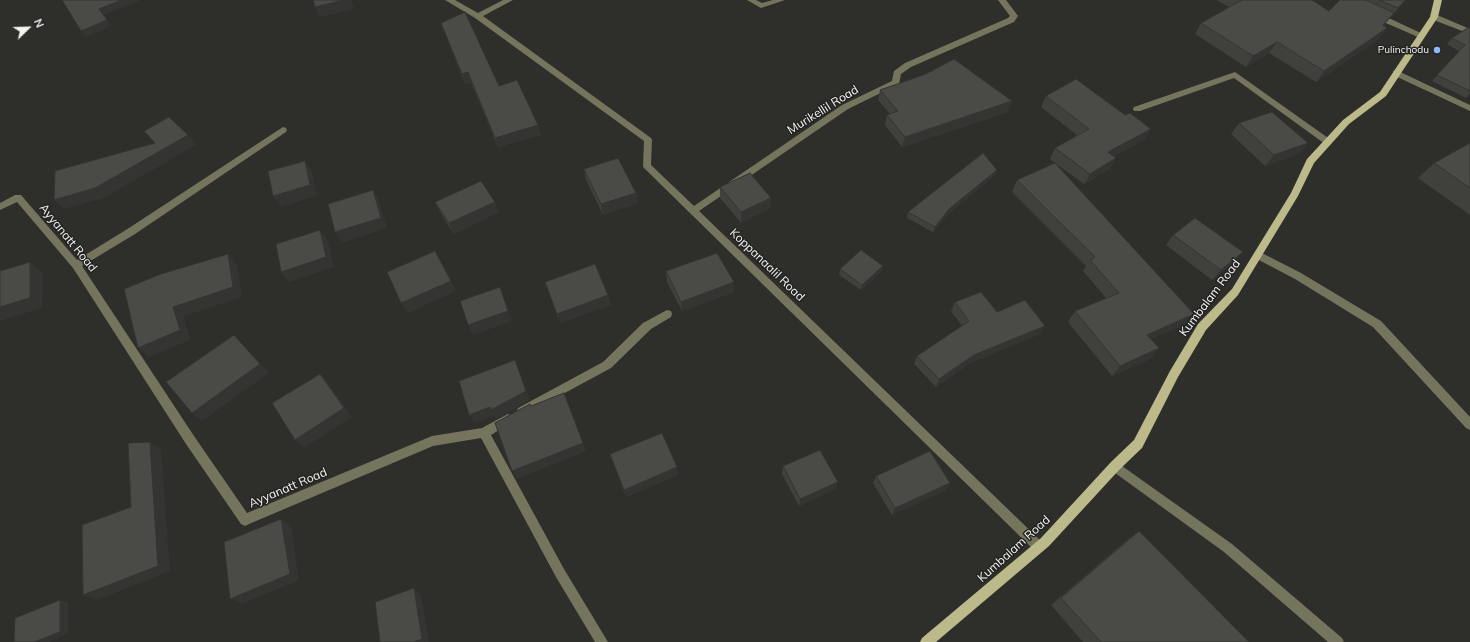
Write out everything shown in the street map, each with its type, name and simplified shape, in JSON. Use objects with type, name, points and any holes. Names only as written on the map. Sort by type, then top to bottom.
[{"type":"main road","name":"Kumbalam Road","points":[[926,642],[1039,547],[1115,466],[1138,444],[1174,374],[1202,327],[1234,292],[1295,194],[1310,162],[1346,122],[1383,94],[1434,17],[1438,0]]},
{"type":"street","name":"Koppanaalil Road","points":[[449,0],[478,16],[648,140],[647,166],[1039,547]]},
{"type":"street","points":[[478,16],[509,0]]},
{"type":"street","points":[[751,0],[761,6],[780,0]]},
{"type":"street","name":"Murikellil Road","points":[[693,211],[845,107],[896,82],[897,73],[908,65],[1012,20],[1014,16],[1002,0]]},
{"type":"street","points":[[1370,13],[1421,35]]},
{"type":"street","points":[[1434,17],[1470,32]]},
{"type":"street","points":[[1396,73],[1470,108]]},
{"type":"street","points":[[1137,109],[1235,76],[1328,142]]},
{"type":"street","points":[[76,264],[132,231],[283,130]]},
{"type":"street","name":"Ayyanatt Road","points":[[0,207],[18,197],[76,264],[190,440],[245,520],[432,441],[484,433]]},
{"type":"street","points":[[1258,255],[1298,276],[1377,324],[1470,425]]},
{"type":"street","points":[[602,642],[560,573],[484,433],[607,365],[647,326],[667,314]]},
{"type":"street","points":[[1115,466],[1228,548],[1338,642]]},
{"type":"building","points":[[62,0],[122,0],[99,9],[107,20],[81,31]]},
{"type":"building","points":[[313,0],[344,0],[315,7]]},
{"type":"building","points":[[1242,0],[1312,0],[1329,11],[1340,0],[1366,0],[1394,13],[1383,25],[1387,28],[1324,71],[1277,42],[1253,56],[1201,23]]},
{"type":"building","points":[[1379,0],[1405,0],[1398,8]]},
{"type":"building","points":[[465,12],[499,86],[517,80],[538,125],[495,138],[468,72],[462,74],[441,23]]},
{"type":"building","points":[[1469,27],[1470,91],[1437,75],[1465,45],[1452,38]]},
{"type":"building","points":[[954,59],[1012,101],[905,137],[887,115],[898,111],[880,90],[926,74]]},
{"type":"building","points":[[1076,79],[1125,115],[1130,113],[1151,129],[1108,152],[1116,158],[1090,174],[1055,148],[1089,129],[1046,96]]},
{"type":"building","points":[[1272,112],[1308,143],[1274,155],[1239,123]]},
{"type":"building","points":[[169,117],[188,135],[95,188],[54,200],[55,171],[155,143],[144,131]]},
{"type":"building","points":[[1470,143],[1470,188],[1434,163]]},
{"type":"building","points":[[983,153],[997,170],[949,209],[935,227],[908,212]]},
{"type":"building","points":[[618,158],[636,193],[601,204],[584,169]]},
{"type":"building","points":[[305,161],[310,185],[273,196],[268,171]]},
{"type":"building","points":[[1055,163],[1194,314],[1147,335],[1159,348],[1120,366],[1075,311],[1119,293],[1090,260],[1095,257],[1017,180]]},
{"type":"building","points":[[750,173],[771,198],[741,212],[720,187]]},
{"type":"building","points":[[481,181],[495,202],[449,223],[435,202]]},
{"type":"building","points":[[373,190],[381,218],[335,232],[328,204]]},
{"type":"building","points":[[1195,218],[1243,252],[1221,270],[1173,235]]},
{"type":"building","points":[[320,230],[326,257],[281,272],[276,244]]},
{"type":"building","points":[[861,250],[883,266],[862,285],[840,269]]},
{"type":"building","points":[[435,251],[451,281],[401,303],[387,272]]},
{"type":"building","points":[[717,253],[734,282],[681,302],[666,271]]},
{"type":"building","points":[[228,254],[233,287],[173,307],[180,330],[138,348],[124,289],[161,274]]},
{"type":"building","points":[[30,262],[30,298],[0,307],[0,271]]},
{"type":"building","points":[[595,264],[608,295],[557,314],[545,282]]},
{"type":"building","points":[[500,287],[508,311],[468,325],[460,301]]},
{"type":"building","points":[[981,292],[997,312],[1025,300],[1045,326],[974,355],[939,379],[917,356],[969,321],[955,302]]},
{"type":"building","points":[[234,335],[260,364],[192,413],[166,382]]},
{"type":"building","points":[[515,360],[526,391],[491,410],[490,407],[469,415],[459,381]]},
{"type":"building","points":[[320,374],[344,408],[295,440],[272,403]]},
{"type":"building","points":[[564,393],[583,443],[512,471],[495,423],[530,404],[531,406]]},
{"type":"building","points":[[662,433],[677,467],[624,490],[610,454]]},
{"type":"building","points":[[150,442],[158,566],[83,595],[82,525],[131,507],[128,443]]},
{"type":"building","points":[[820,450],[838,482],[800,499],[783,466]]},
{"type":"building","points":[[930,451],[950,483],[895,508],[876,476]]},
{"type":"building","points":[[281,519],[290,574],[230,599],[224,542]]},
{"type":"building","points":[[1139,531],[1249,642],[1101,642],[1061,598]]},
{"type":"building","points":[[414,588],[422,639],[414,642],[380,642],[375,602]]},
{"type":"building","points":[[60,600],[60,632],[34,642],[14,642],[15,618]]},
{"type":"place","name":"Pulinchodu","points":[[1437,50]]}]
